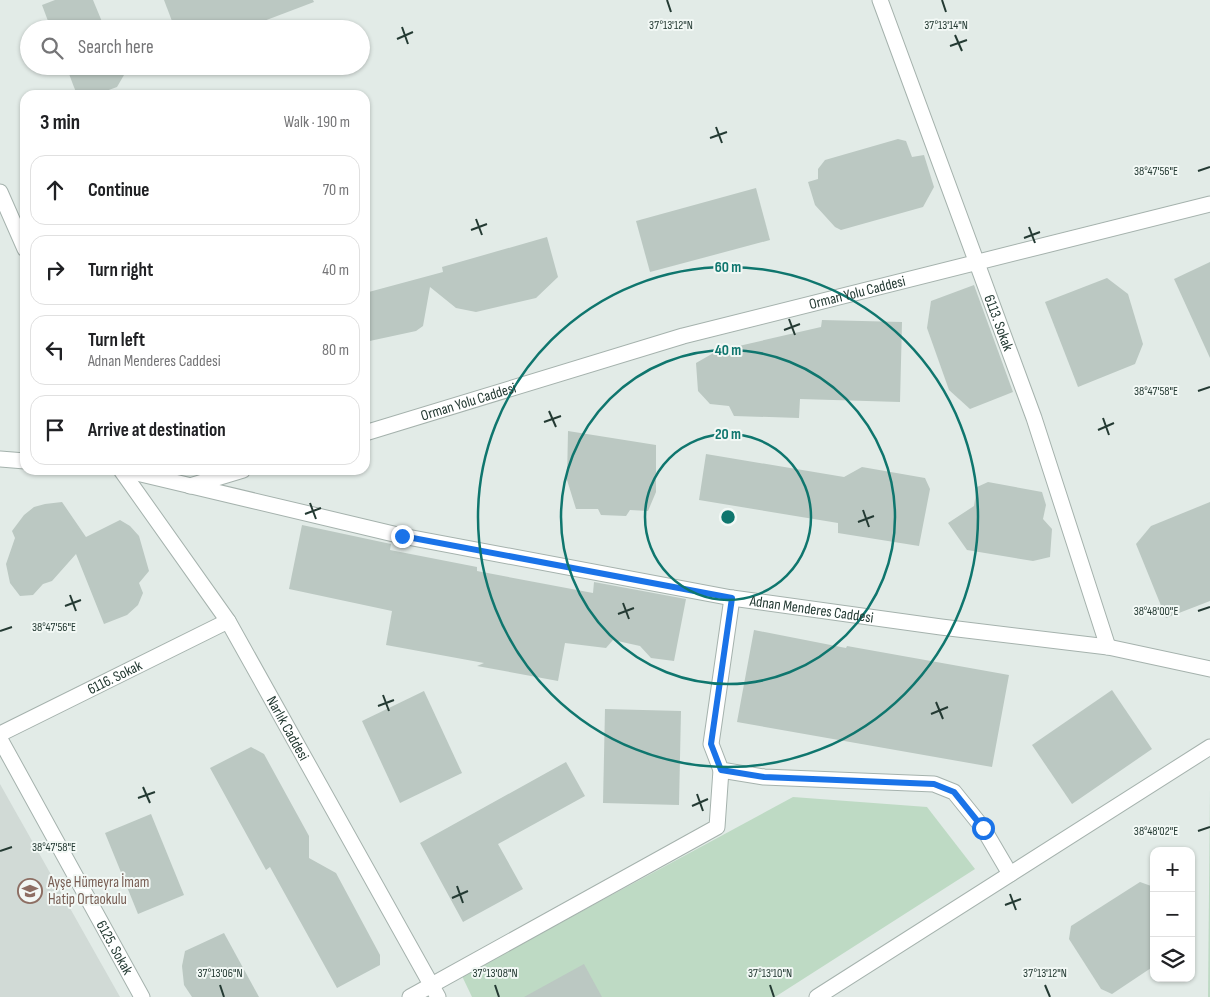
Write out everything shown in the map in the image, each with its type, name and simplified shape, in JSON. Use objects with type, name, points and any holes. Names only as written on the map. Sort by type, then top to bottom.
[{"type":"street","name":"6113. Sokak","points":[[880,0],[1034,418],[1108,647]]},
{"type":"street","points":[[0,192],[20,238]]},
{"type":"street","name":"Orman Yolu Caddesi","points":[[370,431],[683,336],[1210,204]]},
{"type":"street","points":[[0,459],[20,461]]},
{"type":"street","name":"Narlık Caddesi","points":[[126,475],[228,620],[435,991]]},
{"type":"street","name":"Adnan Menderes Caddesi","points":[[143,475],[402,536],[732,598],[941,627],[1108,647],[1210,669]]},
{"type":"street","points":[[190,486],[226,475]]},
{"type":"street","points":[[410,997],[435,991],[717,827],[721,770],[711,744],[732,598]]},
{"type":"street","name":"6116. Sokak","points":[[0,734],[228,620]]},
{"type":"street","name":"6125. Sokak","points":[[0,738],[142,997]]},
{"type":"street","points":[[818,997],[1210,746]]},
{"type":"street","points":[[721,770],[764,777],[934,784],[954,792],[983,828],[1010,874]]},
{"type":"shaded area","name":"Ayşe Hümeyra İmam Hatip Ortaokulu","points":[[0,784],[120,997],[0,997]]},
{"type":"green space","points":[[1210,788],[1210,997],[1208,997]]},
{"type":"green space","points":[[793,797],[927,807],[975,869],[775,997],[472,997],[462,976]]},
{"type":"building","points":[[55,0],[93,0],[101,20],[48,20],[42,5]]},
{"type":"building","points":[[164,0],[313,0],[314,2],[267,20],[172,20]]},
{"type":"building","points":[[69,75],[124,75],[117,87],[109,90],[75,90]]},
{"type":"building","points":[[898,139],[906,141],[912,157],[924,155],[934,187],[923,207],[841,230],[835,227],[815,205],[808,182],[818,179],[818,169],[825,160]]},
{"type":"building","points":[[756,188],[770,240],[650,272],[636,221]]},
{"type":"building","points":[[547,237],[558,277],[536,298],[476,312],[456,308],[430,287],[423,326],[416,331],[370,341],[370,292],[443,272],[442,267]]},
{"type":"building","points":[[1210,262],[1210,358],[1174,279]]},
{"type":"building","points":[[1107,278],[1128,294],[1143,344],[1135,364],[1078,387],[1045,302]]},
{"type":"building","points":[[974,285],[1013,392],[970,409],[949,390],[927,328],[931,301]]},
{"type":"building","points":[[822,320],[902,322],[900,402],[800,399],[799,418],[734,416],[729,406],[710,404],[698,391],[696,363],[717,351],[821,327]]},
{"type":"building","points":[[568,431],[656,445],[656,492],[648,511],[630,510],[626,516],[601,515],[598,509],[576,509],[567,480]]},
{"type":"building","points":[[706,454],[844,477],[862,467],[925,478],[930,489],[919,546],[838,533],[838,523],[699,500]]},
{"type":"building","points":[[988,482],[1042,492],[1046,505],[1043,519],[1052,529],[1050,557],[1033,561],[967,550],[948,523],[974,506],[977,487]]},
{"type":"building","points":[[62,502],[86,537],[120,520],[130,526],[139,536],[149,571],[139,583],[143,593],[138,605],[127,615],[104,624],[76,554],[52,581],[43,584],[33,595],[20,596],[10,583],[6,564],[15,538],[12,531],[24,515],[34,507]]},
{"type":"building","points":[[1210,502],[1210,601],[1166,618],[1136,544],[1151,526]]},
{"type":"building","points":[[302,525],[391,544],[390,550],[477,567],[477,571],[593,593],[594,582],[686,599],[674,661],[651,658],[640,646],[613,640],[606,648],[565,643],[558,681],[477,666],[484,663],[386,645],[392,611],[289,589]]},
{"type":"building","points":[[754,630],[846,648],[847,646],[1009,675],[992,767],[737,722]]},
{"type":"building","points":[[1112,690],[1152,749],[1072,804],[1032,745]]},
{"type":"building","points":[[424,691],[462,773],[400,803],[362,721]]},
{"type":"building","points":[[605,709],[681,711],[679,805],[603,803]]},
{"type":"building","points":[[251,747],[264,754],[309,836],[309,858],[336,873],[380,955],[380,965],[337,988],[270,867],[266,870],[210,768]]},
{"type":"building","points":[[566,762],[585,796],[498,844],[523,889],[463,922],[420,843]]},
{"type":"building","points":[[151,814],[184,895],[138,914],[105,833]]},
{"type":"building","points":[[1140,882],[1150,886],[1150,969],[1112,994],[1101,989],[1069,939],[1071,926]]},
{"type":"building","points":[[224,933],[259,997],[192,997],[184,985],[182,966],[185,951]]},
{"type":"building","points":[[584,964],[602,997],[524,997]]},
{"type":"place","name":"Ayşe Hümeyra İmam Hatip Ortaokulu","points":[[30,891]]},
{"type":"route","points":[[402,536],[732,598],[711,744],[721,770],[764,777],[934,784],[954,792],[983,828]]}]
